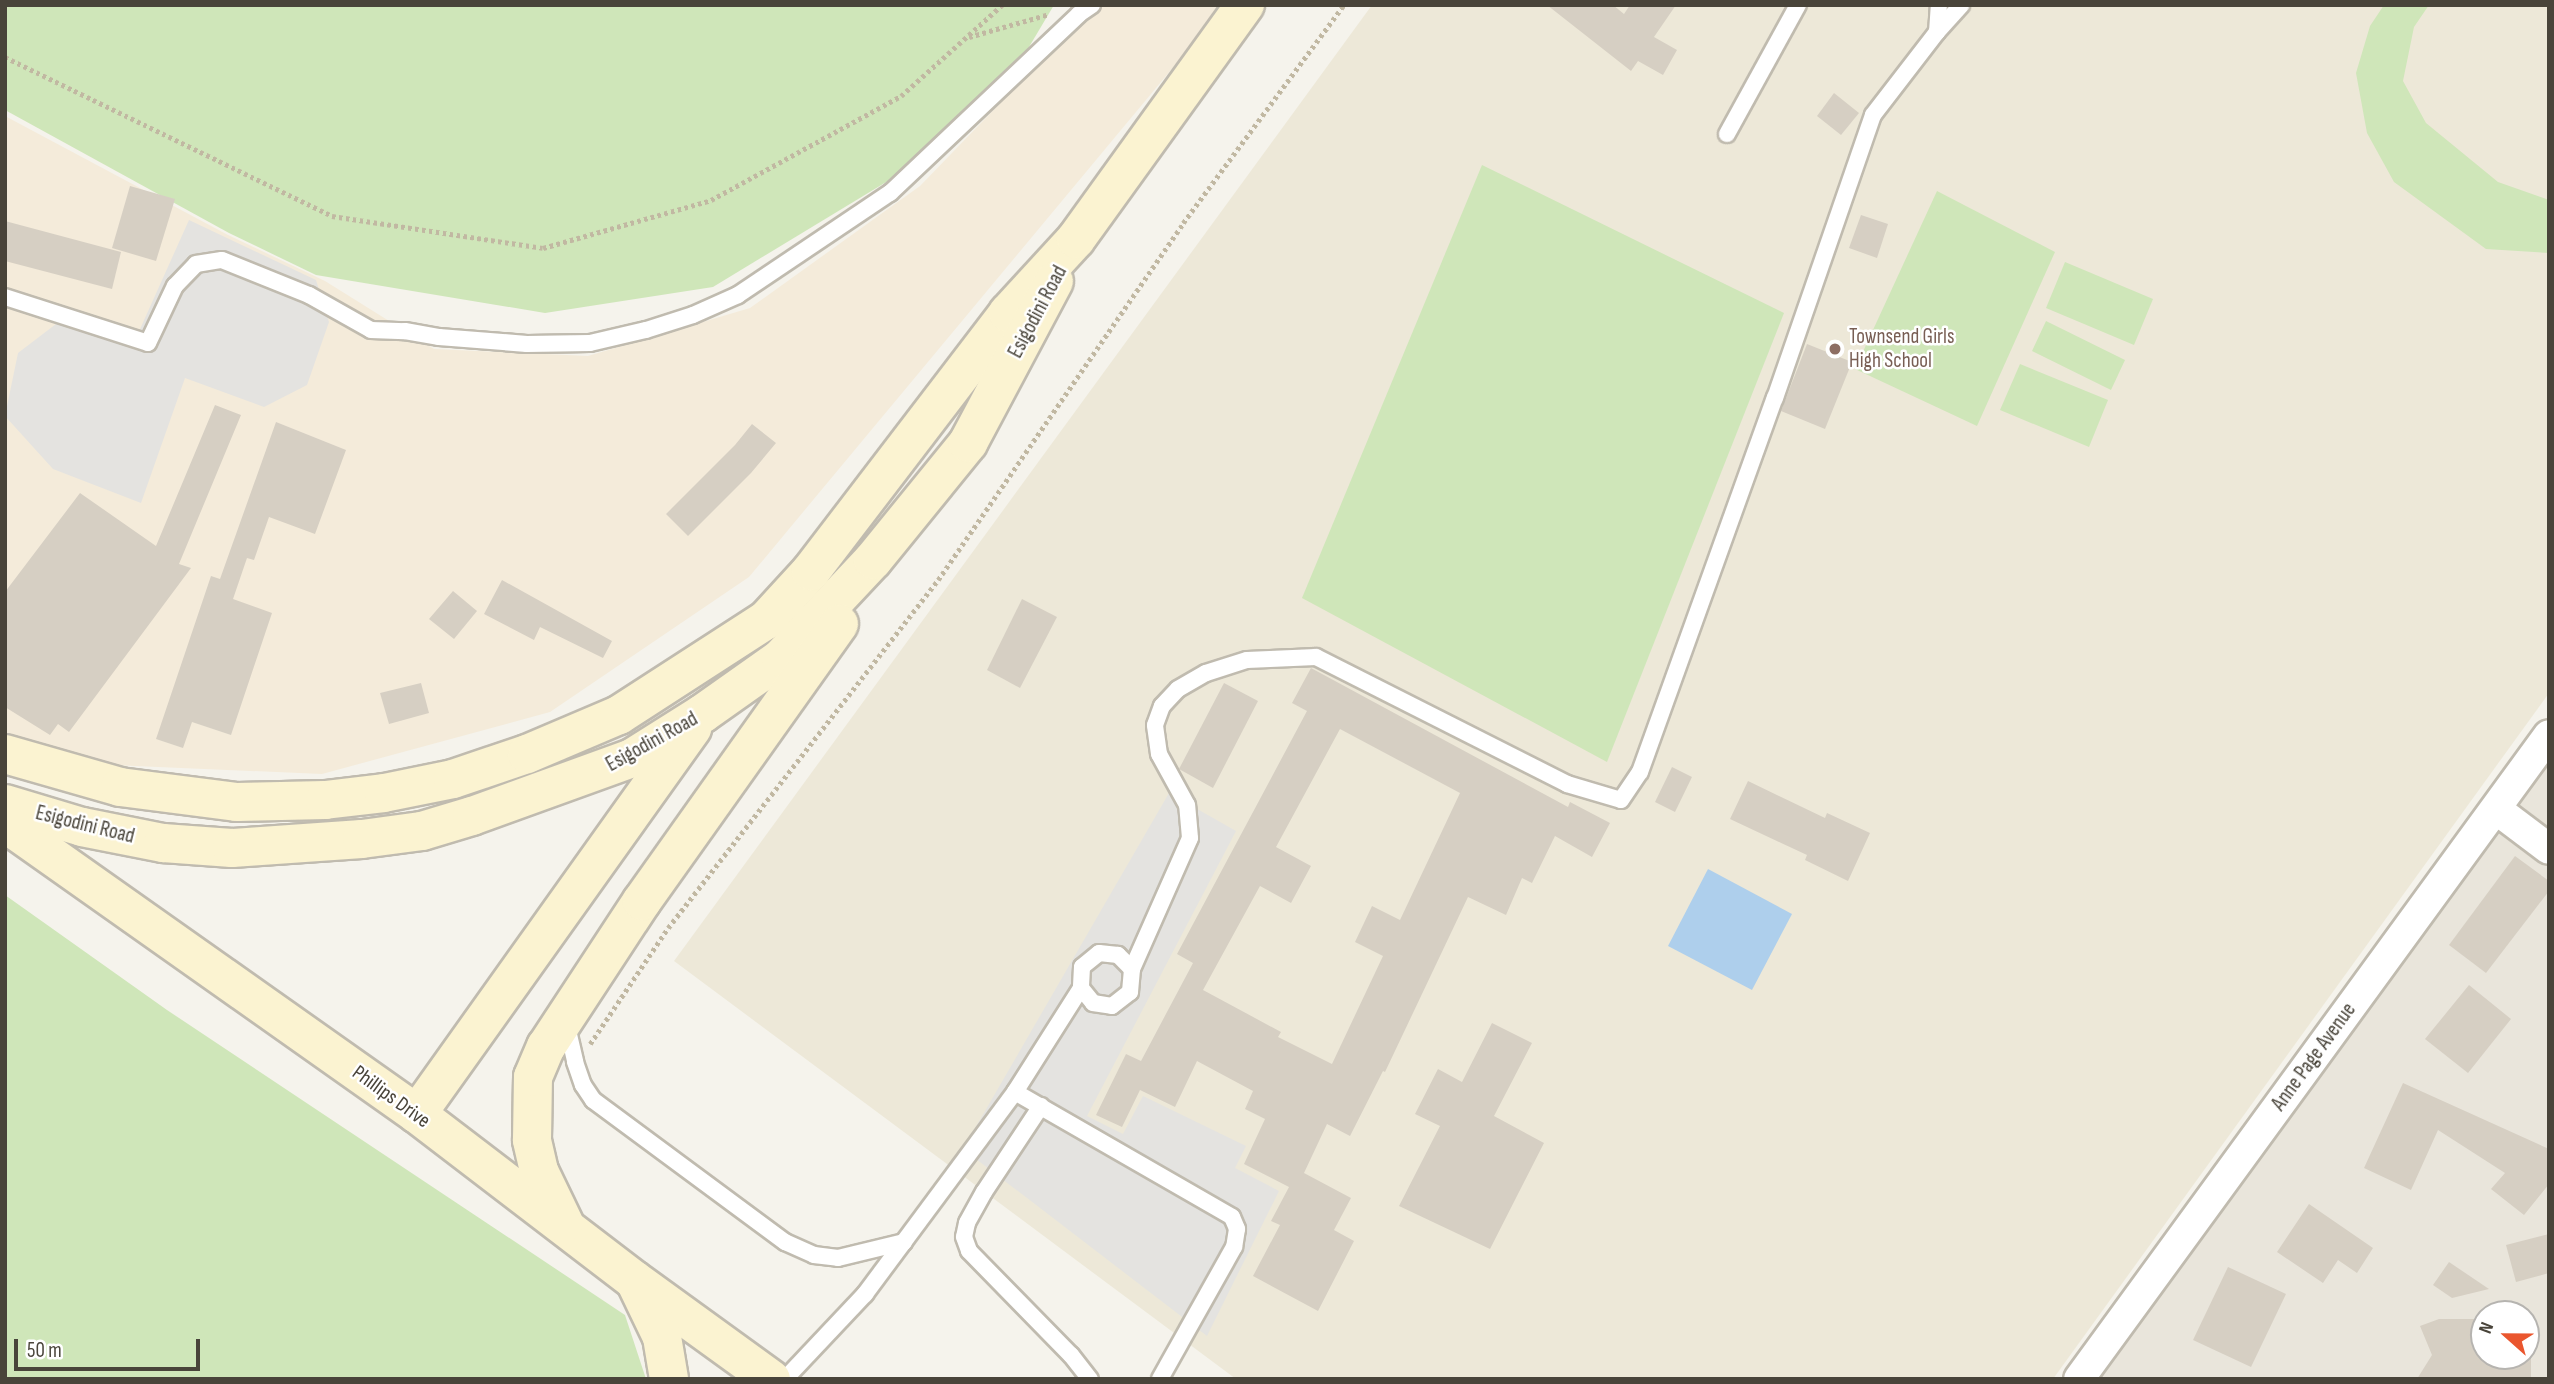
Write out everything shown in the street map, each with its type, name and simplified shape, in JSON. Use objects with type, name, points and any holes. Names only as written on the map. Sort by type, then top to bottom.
[{"type":"main road","name":"Esigodini Road","points":[[5,754],[120,787],[237,802],[325,800],[384,793],[453,779],[527,754],[619,715],[766,620],[811,571],[1008,313],[1076,239],[1245,5]]},
{"type":"main road","name":"Esigodini Road","points":[[5,804],[82,827],[163,843],[232,848],[362,839],[422,831],[570,783],[632,758],[702,714],[781,658],[873,559],[968,443],[1076,239]]},
{"type":"main road","points":[[566,1227],[539,1171],[531,1112],[533,1077],[546,1047],[642,901],[968,443]]},
{"type":"main road","points":[[416,1114],[702,714],[766,620]]},
{"type":"main road","name":"Phillips Drive","points":[[5,823],[416,1114],[634,1280],[771,1379]]},
{"type":"main road","points":[[634,1280],[662,1337],[669,1379]]},
{"type":"street","name":"Anne Page Avenue","points":[[2078,1379],[2549,735]]},
{"type":"street","points":[[2496,809],[2549,849]]},
{"type":"lane","points":[[5,297],[148,343],[175,286],[196,264],[222,260],[309,295],[370,330],[405,331],[439,337],[527,344],[590,343],[646,330],[693,315],[738,295],[890,193],[1092,5]]},
{"type":"lane","points":[[1727,134],[1798,5]]},
{"type":"lane","points":[[1937,32],[1939,5]]},
{"type":"lane","points":[[1081,988],[1093,1003],[1112,1006],[1130,992],[1132,969],[1190,838],[1187,805],[1159,754],[1156,726],[1162,706],[1178,689],[1206,673],[1247,660],[1316,657],[1567,784],[1621,800],[1640,772],[1645,759],[1775,398],[1872,115],[1961,5]]},
{"type":"lane","points":[[785,1379],[865,1294],[1015,1092],[1081,988],[1082,967],[1099,953],[1118,955],[1132,969]]},
{"type":"lane","points":[[566,1016],[575,1062],[583,1085],[593,1100],[785,1242],[814,1255],[838,1258],[904,1242]]},
{"type":"lane","points":[[1015,1092],[1232,1217],[1237,1229],[1234,1247],[1160,1379]]},
{"type":"lane","points":[[1041,1106],[984,1192],[967,1223],[964,1237],[969,1251],[1071,1355],[1090,1379]]},
{"type":"path","points":[[5,57],[332,216],[543,248],[711,201],[901,96],[1002,5]]},
{"type":"path","points":[[575,1062],[589,1046],[668,928],[938,580],[1183,223],[1344,5]]},
{"type":"path","points":[[966,38],[1054,12]]},
{"type":"shaded area","points":[[1095,5],[1225,5],[749,577],[550,712],[322,774],[89,764],[5,733],[5,116],[228,235],[325,281],[434,349],[588,356],[750,308],[920,186]]},
{"type":"shaded area","name":"Townsend Girls High School","points":[[1372,5],[2549,5],[2549,693],[2053,1379],[1236,1379],[674,961]]},
{"type":"shaded area","points":[[189,220],[316,280],[329,322],[307,385],[264,407],[185,378],[141,503],[53,469],[5,416],[18,353],[56,324],[132,347]]},
{"type":"shaded area","points":[[2549,753],[2549,1379],[2095,1379]]},
{"type":"shaded area","points":[[1169,793],[1236,831],[1087,1116],[1123,1134],[1143,1096],[1246,1146],[1235,1168],[1279,1191],[1207,1336],[963,1149]]},
{"type":"green space","points":[[5,5],[1054,5],[1026,52],[911,167],[713,287],[545,313],[316,275],[229,233],[5,110]]},
{"type":"green space","points":[[2384,5],[2429,5],[2414,27],[2403,81],[2426,123],[2498,182],[2549,200],[2549,253],[2486,249],[2394,182],[2367,133],[2356,73],[2370,26]]},
{"type":"green space","points":[[1482,165],[1784,313],[1607,762],[1302,598]]},
{"type":"green space","points":[[1937,191],[2055,252],[1977,426],[1855,369]]},
{"type":"green space","points":[[2065,262],[2153,299],[2134,345],[2046,308]]},
{"type":"green space","points":[[2046,321],[2125,360],[2111,390],[2032,351]]},
{"type":"green space","points":[[2020,364],[2108,400],[2089,447],[2000,410]]},
{"type":"green space","points":[[5,895],[167,1010],[625,1315],[646,1379],[5,1379]]},
{"type":"water","points":[[1708,869],[1792,914],[1752,990],[1668,946]]},
{"type":"building","points":[[1547,5],[1613,5],[1624,14],[1630,5],[1676,5],[1654,37],[1677,50],[1663,75],[1638,61],[1631,71]]},
{"type":"building","points":[[1834,93],[1859,113],[1841,135],[1817,116]]},
{"type":"building","points":[[130,186],[175,199],[156,261],[112,248]]},
{"type":"building","points":[[1861,215],[1888,224],[1877,258],[1849,248]]},
{"type":"building","points":[[5,221],[121,252],[112,289],[5,261]]},
{"type":"building","points":[[1807,344],[1852,362],[1825,429],[1781,411]]},
{"type":"building","points":[[215,405],[241,415],[179,564],[191,568],[69,732],[58,724],[50,735],[5,707],[5,592],[80,493],[156,546]]},
{"type":"building","points":[[276,422],[346,450],[315,534],[269,517],[254,560],[247,558],[233,599],[272,613],[231,735],[192,722],[183,748],[156,739],[211,576],[220,579]]},
{"type":"building","points":[[752,424],[776,443],[751,473],[688,536],[666,514],[735,445]]},
{"type":"building","points":[[502,580],[612,641],[603,658],[540,627],[534,640],[484,614]]},
{"type":"building","points":[[453,591],[477,611],[454,639],[429,619]]},
{"type":"building","points":[[1022,599],[1057,617],[1020,688],[987,670]]},
{"type":"building","points":[[1311,668],[1568,807],[1570,802],[1610,823],[1592,857],[1555,836],[1532,883],[1522,878],[1506,915],[1468,897],[1385,1072],[1383,1071],[1350,1136],[1327,1124],[1304,1173],[1351,1198],[1334,1230],[1354,1241],[1318,1311],[1253,1276],[1280,1225],[1271,1221],[1289,1187],[1244,1164],[1265,1119],[1245,1109],[1253,1091],[1197,1061],[1175,1107],[1140,1090],[1122,1127],[1096,1115],[1126,1054],[1141,1061],[1193,963],[1177,954],[1307,711],[1292,703]],"holes":[[[1340,729],[1460,793],[1400,920],[1372,906],[1355,942],[1383,956],[1332,1064],[1278,1037],[1281,1032],[1203,990],[1260,886],[1291,903],[1311,866],[1276,847]]]},
{"type":"building","points":[[421,683],[429,713],[389,724],[380,693]]},
{"type":"building","points":[[1224,683],[1258,701],[1213,788],[1179,769]]},
{"type":"building","points":[[1672,767],[1692,777],[1675,812],[1655,802]]},
{"type":"building","points":[[1748,781],[1825,818],[1827,813],[1870,833],[1848,881],[1805,860],[1807,855],[1730,819]]},
{"type":"building","points":[[2515,856],[2549,881],[2549,891],[2486,973],[2449,945]]},
{"type":"building","points":[[2469,985],[2511,1019],[2468,1073],[2425,1039]]},
{"type":"building","points":[[1492,1023],[1532,1043],[1494,1116],[1544,1143],[1490,1249],[1399,1206],[1440,1126],[1415,1114],[1438,1069],[1462,1082]]},
{"type":"building","points":[[2403,1083],[2549,1149],[2549,1184],[2524,1215],[2491,1189],[2505,1173],[2438,1130],[2411,1190],[2364,1168]]},
{"type":"building","points":[[2309,1204],[2373,1248],[2357,1273],[2338,1260],[2323,1283],[2277,1252]]},
{"type":"building","points":[[2549,1234],[2549,1273],[2516,1282],[2506,1245]]},
{"type":"building","points":[[2449,1262],[2489,1289],[2452,1298],[2433,1285]]},
{"type":"building","points":[[2228,1267],[2286,1294],[2251,1367],[2193,1340]]},
{"type":"building","points":[[2439,1319],[2470,1319],[2470,1370],[2531,1370],[2531,1379],[2417,1379],[2432,1355],[2420,1326]]},
{"type":"place","name":"Townsend Girls High School","points":[[1835,349]]}]
